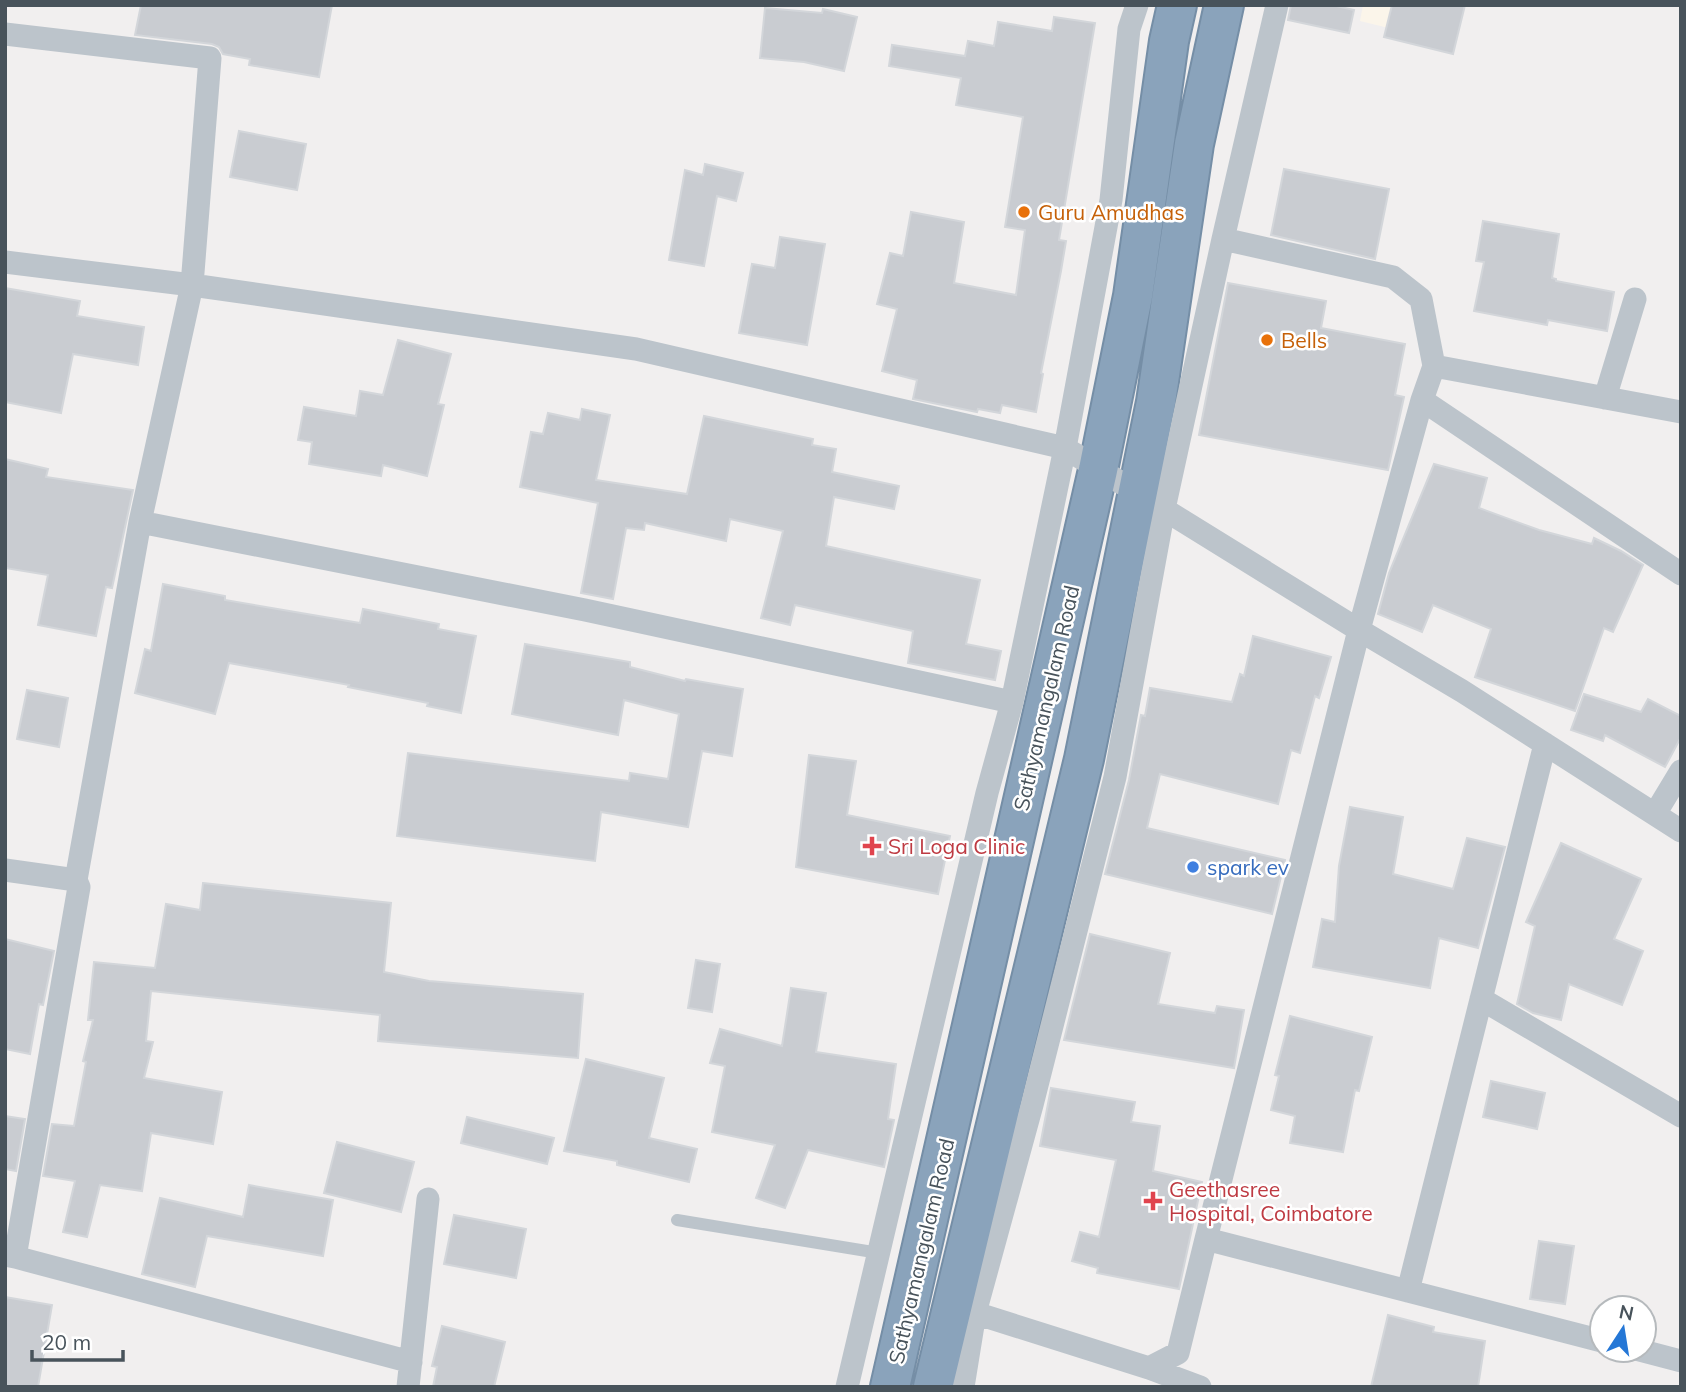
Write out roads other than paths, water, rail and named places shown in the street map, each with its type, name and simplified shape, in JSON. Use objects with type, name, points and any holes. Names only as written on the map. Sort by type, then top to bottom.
[{"type":"highway","name":"Sathyamangalam Road","points":[[890,1387],[1098,470],[1133,296],[1169,41],[1177,5]]},
{"type":"highway","points":[[933,1387],[1084,759],[1151,501],[1156,402],[1194,144],[1224,5]]},
{"type":"street","points":[[847,1387],[987,793],[1012,702],[1065,448],[1111,200],[1129,29],[1137,5]]},
{"type":"street","points":[[963,1387],[975,1313],[1032,1105],[1115,777],[1151,501],[1223,239],[1277,5]]},
{"type":"street","points":[[5,34],[210,58],[192,285],[140,523],[76,880],[79,887],[10,1256],[411,1362]]},
{"type":"street","points":[[1149,1368],[1178,1353],[1359,630],[1422,400],[1434,366],[1421,299],[1393,277],[1223,239]]},
{"type":"street","points":[[5,262],[192,285],[636,349],[1065,448],[1462,691],[1681,831]]},
{"type":"street","points":[[1605,398],[1634,299]]},
{"type":"street","points":[[1434,366],[1681,412]]},
{"type":"street","points":[[1422,400],[1681,574]]},
{"type":"street","points":[[140,523],[571,607],[1012,702]]},
{"type":"street","points":[[1408,1291],[1545,744]]},
{"type":"street","points":[[1655,814],[1681,771]]},
{"type":"street","points":[[5,870],[76,880]]},
{"type":"street","points":[[1481,999],[1681,1116]]},
{"type":"street","points":[[408,1387],[428,1199]]},
{"type":"street","points":[[1206,1239],[1588,1337]]},
{"type":"street","points":[[975,1313],[1149,1368],[1200,1387]]},
{"type":"street","points":[[1658,1355],[1681,1361]]},
{"type":"lane","points":[[677,1220],[879,1253]]},
{"type":"place","name":"Guru Amudhas","points":[[1024,212]]},
{"type":"place","name":"Bells","points":[[1267,340]]},
{"type":"place","name":"Sri Loga Clinic","points":[[872,846]]},
{"type":"place","name":"spark ev","points":[[1193,867]]},
{"type":"place","name":"Geethasree Hospital, Coimbatore","points":[[1153,1201]]}]
